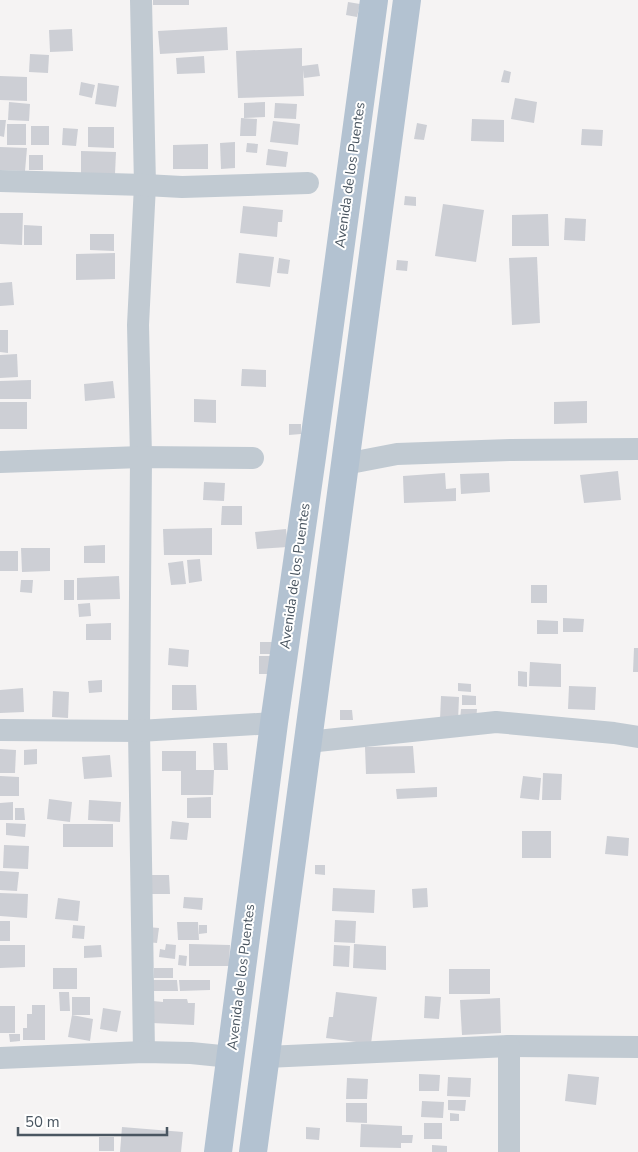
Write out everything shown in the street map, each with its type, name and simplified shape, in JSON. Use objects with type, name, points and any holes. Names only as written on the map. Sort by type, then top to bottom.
[{"type":"main road","name":"Avenida de los Puentes","points":[[218,1152],[274,723],[374,0]]},
{"type":"main road","points":[[253,1152],[407,0]]},
{"type":"street","points":[[141,0],[145,185],[138,325],[141,457],[139,731],[144,1052]]},
{"type":"street","points":[[0,181],[145,185],[182,188],[308,183]]},
{"type":"street","points":[[345,464],[397,454],[638,449]]},
{"type":"street","points":[[0,462],[141,457],[253,458]]},
{"type":"street","points":[[308,742],[496,722],[638,736]]},
{"type":"street","points":[[0,730],[139,731],[274,723]]},
{"type":"street","points":[[266,1057],[510,1046],[638,1047]]},
{"type":"street","points":[[509,1152],[510,1046]]},
{"type":"street","points":[[0,1058],[144,1052],[231,1057]]},
{"type":"building","points":[[153,0],[189,0],[189,5],[153,5]]},
{"type":"building","points":[[348,2],[360,4],[357,17],[346,15]]},
{"type":"building","points":[[227,27],[228,50],[160,54],[158,31]]},
{"type":"building","points":[[72,29],[73,51],[50,52],[49,30]]},
{"type":"building","points":[[302,48],[302,66],[318,64],[320,76],[304,78],[303,70],[304,96],[238,98],[236,51]]},
{"type":"building","points":[[30,54],[49,55],[48,73],[29,72]]},
{"type":"building","points":[[204,56],[205,73],[177,74],[176,58]]},
{"type":"building","points":[[504,70],[511,72],[509,83],[501,82]]},
{"type":"building","points":[[0,76],[27,77],[27,101],[0,100]]},
{"type":"building","points":[[81,82],[95,85],[92,98],[79,95]]},
{"type":"building","points":[[98,83],[119,86],[116,107],[95,104]]},
{"type":"building","points":[[515,98],[537,102],[534,123],[511,119]]},
{"type":"building","points":[[9,102],[30,104],[29,121],[8,120]]},
{"type":"building","points":[[265,102],[265,117],[244,118],[244,103]]},
{"type":"building","points":[[275,103],[297,104],[296,119],[274,118]]},
{"type":"building","points":[[241,118],[257,119],[256,136],[240,136]]},
{"type":"building","points":[[472,119],[504,120],[504,142],[471,141]]},
{"type":"building","points":[[0,120],[6,120],[4,137],[0,136]]},
{"type":"building","points":[[273,121],[300,124],[298,145],[270,142]]},
{"type":"building","points":[[417,123],[427,125],[424,140],[414,139]]},
{"type":"building","points":[[7,124],[26,124],[26,145],[7,145]]},
{"type":"building","points":[[31,126],[49,126],[49,145],[31,145]]},
{"type":"building","points":[[88,127],[114,127],[114,148],[88,147]]},
{"type":"building","points":[[63,128],[78,129],[76,146],[62,145]]},
{"type":"building","points":[[582,129],[603,130],[602,146],[581,145]]},
{"type":"building","points":[[235,142],[235,168],[221,169],[220,143]]},
{"type":"building","points":[[247,143],[258,144],[257,153],[246,152]]},
{"type":"building","points":[[208,144],[208,169],[173,169],[173,145]]},
{"type":"building","points":[[0,147],[27,148],[25,171],[0,170]]},
{"type":"building","points":[[268,149],[288,152],[286,167],[266,165]]},
{"type":"building","points":[[81,151],[116,152],[115,174],[81,174]]},
{"type":"building","points":[[29,155],[43,155],[43,170],[29,170]]},
{"type":"building","points":[[405,196],[416,197],[416,206],[404,205]]},
{"type":"building","points":[[443,204],[484,210],[476,262],[435,256]]},
{"type":"building","points":[[243,206],[283,210],[282,222],[278,222],[277,237],[240,233]]},
{"type":"building","points":[[0,213],[23,213],[22,245],[0,244]]},
{"type":"building","points":[[548,214],[549,246],[512,246],[512,215]]},
{"type":"building","points":[[565,218],[586,219],[585,241],[564,240]]},
{"type":"building","points":[[24,225],[42,226],[42,245],[24,245]]},
{"type":"building","points":[[90,234],[114,234],[114,251],[90,250]]},
{"type":"building","points":[[115,253],[115,279],[76,280],[76,254]]},
{"type":"building","points":[[239,253],[274,257],[270,287],[236,283]]},
{"type":"building","points":[[537,257],[540,323],[512,325],[509,258]]},
{"type":"building","points":[[279,258],[290,260],[288,274],[277,273]]},
{"type":"building","points":[[397,260],[408,261],[407,271],[396,270]]},
{"type":"building","points":[[12,282],[14,305],[0,306],[0,283]]},
{"type":"building","points":[[0,330],[8,330],[8,353],[0,352]]},
{"type":"building","points":[[17,354],[18,377],[0,378],[0,355]]},
{"type":"building","points":[[242,369],[266,370],[266,387],[241,386]]},
{"type":"building","points":[[31,380],[31,399],[0,399],[0,381]]},
{"type":"building","points":[[113,381],[115,398],[85,401],[84,384]]},
{"type":"building","points":[[194,399],[216,400],[216,423],[194,422]]},
{"type":"building","points":[[587,401],[587,423],[554,424],[554,402]]},
{"type":"building","points":[[0,402],[27,402],[27,429],[0,429]]},
{"type":"building","points":[[289,424],[301,424],[301,434],[289,435]]},
{"type":"building","points":[[618,471],[621,500],[584,503],[580,475]]},
{"type":"building","points":[[445,473],[446,489],[456,488],[456,501],[404,503],[403,476]]},
{"type":"building","points":[[489,473],[490,492],[461,494],[460,474]]},
{"type":"building","points":[[204,482],[225,483],[224,501],[203,500]]},
{"type":"building","points":[[222,506],[242,506],[242,525],[221,525]]},
{"type":"building","points":[[212,528],[212,555],[164,555],[163,529]]},
{"type":"building","points":[[286,529],[288,547],[257,549],[255,532]]},
{"type":"building","points":[[105,545],[105,563],[84,563],[84,546]]},
{"type":"building","points":[[21,548],[50,548],[50,571],[22,572]]},
{"type":"building","points":[[0,551],[18,551],[18,571],[0,571]]},
{"type":"building","points":[[200,559],[202,581],[189,583],[187,560]]},
{"type":"building","points":[[183,561],[186,584],[171,585],[168,563]]},
{"type":"building","points":[[119,576],[120,599],[77,600],[77,578]]},
{"type":"building","points":[[21,580],[33,580],[32,593],[20,592]]},
{"type":"building","points":[[64,580],[74,580],[74,600],[64,600]]},
{"type":"building","points":[[531,585],[547,585],[547,603],[531,603]]},
{"type":"building","points":[[90,603],[91,616],[79,617],[78,604]]},
{"type":"building","points":[[563,618],[584,619],[583,632],[563,632]]},
{"type":"building","points":[[537,620],[558,621],[558,634],[537,634]]},
{"type":"building","points":[[111,623],[111,640],[86,640],[86,624]]},
{"type":"building","points":[[260,642],[272,642],[273,654],[260,654]]},
{"type":"building","points":[[169,648],[189,650],[188,667],[168,665]]},
{"type":"building","points":[[634,648],[638,648],[638,672],[633,672]]},
{"type":"building","points":[[259,656],[271,656],[271,674],[259,674]]},
{"type":"building","points":[[530,662],[561,664],[561,687],[529,686]]},
{"type":"building","points":[[518,671],[527,672],[527,687],[518,686]]},
{"type":"building","points":[[102,680],[102,692],[89,693],[88,681]]},
{"type":"building","points":[[458,683],[471,684],[471,692],[458,691]]},
{"type":"building","points":[[172,685],[196,685],[197,710],[172,710]]},
{"type":"building","points":[[569,686],[596,687],[595,710],[568,709]]},
{"type":"building","points":[[23,688],[24,712],[0,713],[0,690]]},
{"type":"building","points":[[53,691],[69,692],[68,718],[52,717]]},
{"type":"building","points":[[462,695],[476,696],[476,705],[462,705]]},
{"type":"building","points":[[441,696],[459,697],[458,721],[440,720]]},
{"type":"building","points":[[461,709],[477,709],[476,721],[460,720]]},
{"type":"building","points":[[340,710],[352,710],[353,720],[340,720]]},
{"type":"building","points":[[213,743],[227,743],[228,770],[214,770]]},
{"type":"building","points":[[413,746],[415,773],[366,774],[365,747]]},
{"type":"building","points":[[0,749],[16,750],[15,773],[0,773]]},
{"type":"building","points":[[37,749],[37,764],[24,765],[24,750]]},
{"type":"building","points":[[162,751],[196,751],[196,770],[214,770],[213,795],[181,795],[181,771],[162,771]]},
{"type":"building","points":[[110,755],[112,777],[84,779],[82,757]]},
{"type":"building","points":[[543,773],[562,774],[561,800],[542,800]]},
{"type":"building","points":[[0,776],[19,777],[19,796],[0,796]]},
{"type":"building","points":[[523,776],[541,778],[539,800],[520,798]]},
{"type":"building","points":[[437,787],[437,797],[397,799],[396,789]]},
{"type":"building","points":[[211,797],[211,818],[187,818],[187,798]]},
{"type":"building","points":[[49,799],[72,802],[70,822],[47,819]]},
{"type":"building","points":[[89,800],[121,802],[120,822],[88,820]]},
{"type":"building","points":[[13,802],[13,820],[0,820],[0,803]]},
{"type":"building","points":[[15,808],[24,808],[25,820],[15,820]]},
{"type":"building","points":[[172,821],[189,823],[187,840],[170,839]]},
{"type":"building","points":[[6,823],[26,824],[25,837],[6,835]]},
{"type":"building","points":[[63,824],[113,824],[113,847],[63,847]]},
{"type":"building","points":[[522,831],[551,831],[551,858],[522,858]]},
{"type":"building","points":[[607,836],[629,838],[628,856],[605,854]]},
{"type":"building","points":[[4,845],[29,846],[28,869],[3,868]]},
{"type":"building","points":[[315,865],[325,865],[325,875],[315,874]]},
{"type":"building","points":[[0,871],[19,872],[17,891],[0,890]]},
{"type":"building","points":[[147,875],[169,875],[170,894],[147,894]]},
{"type":"building","points":[[333,888],[375,890],[374,913],[332,911]]},
{"type":"building","points":[[427,888],[428,907],[413,908],[412,889]]},
{"type":"building","points":[[0,893],[28,894],[27,918],[0,916]]},
{"type":"building","points":[[184,897],[203,898],[202,910],[183,908]]},
{"type":"building","points":[[58,898],[80,901],[78,921],[55,919]]},
{"type":"building","points":[[335,920],[356,921],[355,943],[334,942]]},
{"type":"building","points":[[0,921],[10,921],[10,941],[0,941]]},
{"type":"building","points":[[177,922],[198,922],[199,940],[178,940]]},
{"type":"building","points":[[73,925],[85,926],[84,939],[72,938]]},
{"type":"building","points":[[199,925],[207,925],[207,933],[199,934]]},
{"type":"building","points":[[147,927],[159,928],[157,943],[146,942]]},
{"type":"building","points":[[166,944],[176,945],[175,959],[159,957],[160,949],[165,950]]},
{"type":"building","points":[[189,944],[230,945],[229,966],[189,966]]},
{"type":"building","points":[[354,944],[386,946],[386,970],[353,968]]},
{"type":"building","points":[[0,945],[25,945],[25,967],[0,968]]},
{"type":"building","points":[[101,945],[102,957],[84,958],[84,946]]},
{"type":"building","points":[[334,945],[350,946],[349,967],[333,966]]},
{"type":"building","points":[[179,955],[187,956],[186,966],[178,965]]},
{"type":"building","points":[[53,968],[77,968],[77,989],[53,989]]},
{"type":"building","points":[[154,968],[173,968],[173,978],[154,978]]},
{"type":"building","points":[[449,969],[490,969],[490,994],[449,994]]},
{"type":"building","points":[[150,980],[177,980],[178,991],[150,991]]},
{"type":"building","points":[[179,980],[210,980],[210,990],[180,991]]},
{"type":"building","points":[[59,992],[69,992],[70,1011],[60,1011]]},
{"type":"building","points":[[336,992],[377,997],[371,1044],[326,1038],[329,1017],[333,1017]]},
{"type":"building","points":[[425,996],[441,997],[439,1019],[424,1018]]},
{"type":"building","points":[[72,997],[90,997],[90,1015],[72,1015]]},
{"type":"building","points":[[500,998],[501,1033],[462,1035],[460,1000]]},
{"type":"building","points":[[163,999],[187,999],[188,1003],[195,1003],[194,1025],[152,1023],[153,1001],[163,1002]]},
{"type":"building","points":[[32,1005],[45,1005],[45,1040],[23,1040],[23,1028],[27,1028],[27,1014],[32,1014]]},
{"type":"building","points":[[0,1006],[15,1006],[15,1033],[0,1033]]},
{"type":"building","points":[[103,1008],[121,1011],[117,1032],[100,1029]]},
{"type":"building","points":[[72,1015],[93,1019],[90,1041],[68,1037]]},
{"type":"building","points":[[9,1034],[20,1034],[20,1041],[10,1042]]},
{"type":"building","points":[[419,1074],[440,1075],[439,1091],[419,1091]]},
{"type":"building","points":[[568,1074],[599,1077],[596,1105],[565,1101]]},
{"type":"building","points":[[448,1077],[471,1078],[470,1097],[447,1096]]},
{"type":"building","points":[[347,1078],[368,1079],[367,1099],[346,1099]]},
{"type":"building","points":[[448,1100],[466,1100],[465,1111],[448,1110]]},
{"type":"building","points":[[422,1101],[444,1102],[443,1118],[421,1117]]},
{"type":"building","points":[[346,1103],[367,1103],[367,1123],[346,1122]]},
{"type":"building","points":[[450,1113],[459,1114],[459,1121],[450,1121]]},
{"type":"building","points":[[424,1123],[442,1123],[442,1139],[424,1139]]},
{"type":"building","points":[[361,1124],[402,1126],[402,1135],[413,1135],[412,1143],[401,1143],[401,1148],[360,1147]]},
{"type":"building","points":[[122,1127],[183,1132],[181,1152],[120,1152]]},
{"type":"building","points":[[306,1127],[320,1128],[319,1140],[306,1139]]},
{"type":"building","points":[[99,1137],[114,1137],[114,1151],[99,1151]]},
{"type":"building","points":[[432,1145],[447,1146],[447,1152],[432,1152]]}]
